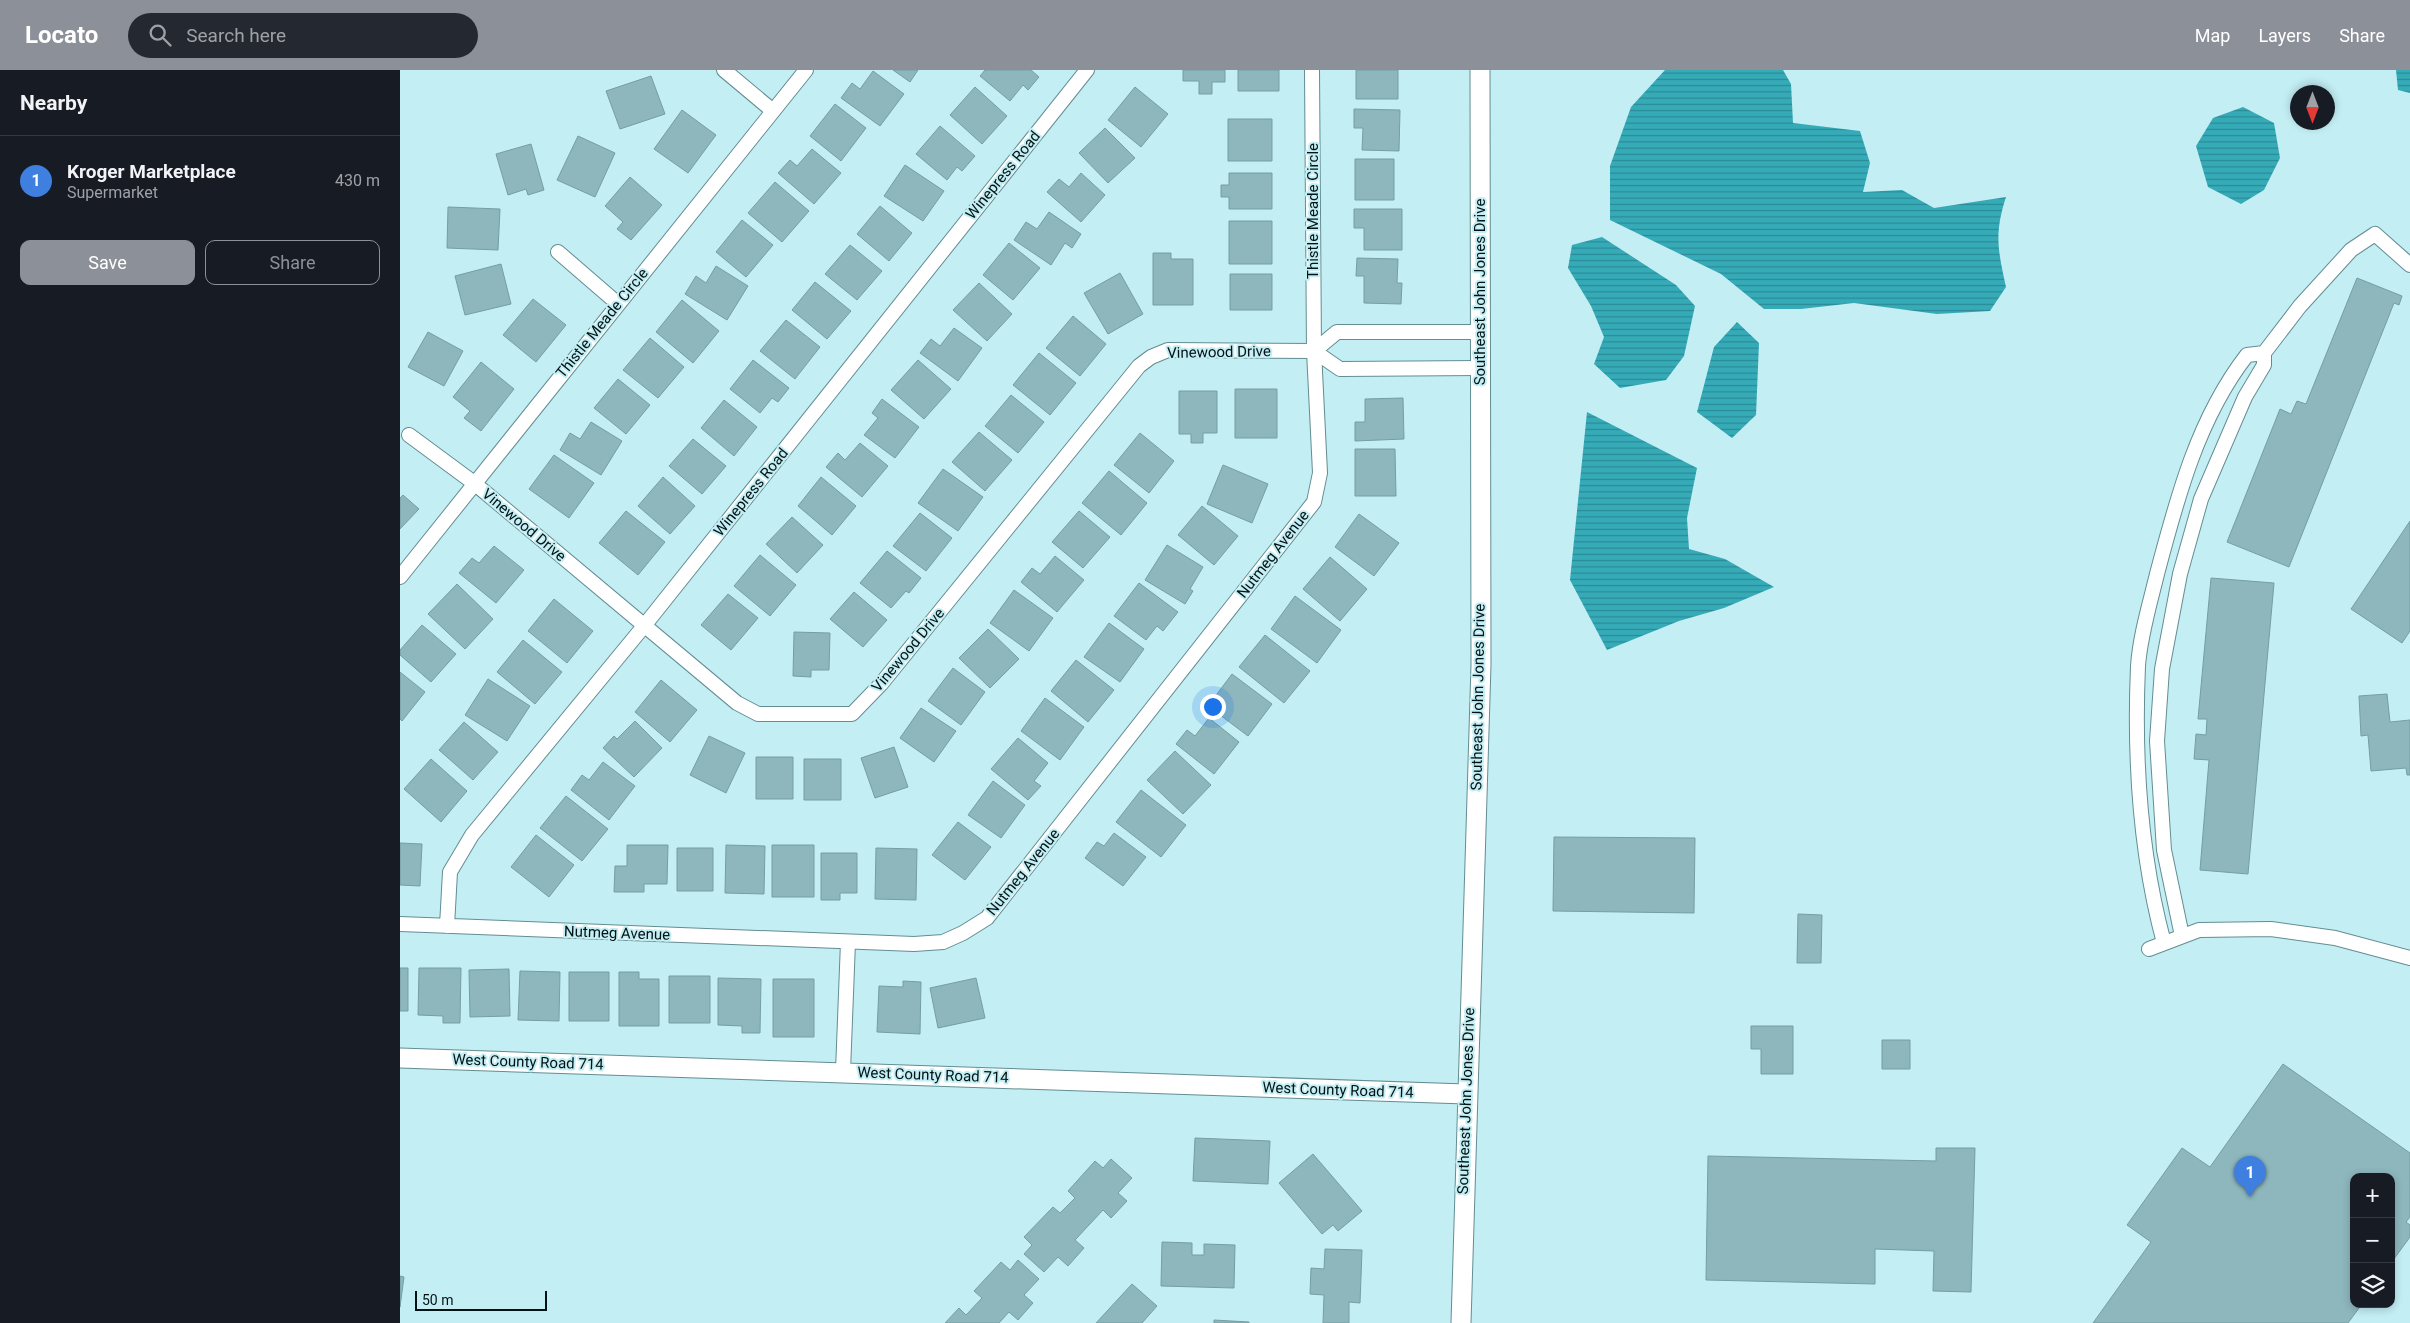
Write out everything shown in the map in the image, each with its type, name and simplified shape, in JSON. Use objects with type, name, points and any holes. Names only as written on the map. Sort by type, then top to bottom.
[{"type":"main road","name":"Southeast John Jones Drive","points":[[1461,1323],[1466,1094],[1481,665],[1480,70]]},
{"type":"main road","name":"West County Road 714","points":[[400,1058],[843,1071],[1466,1094]]},
{"type":"street","points":[[724,70],[773,111]]},
{"type":"street","name":"Thistle Meade Circle","points":[[400,577],[617,303],[806,70]]},
{"type":"street","name":"Winepress Road","points":[[447,926],[450,872],[472,835],[644,626],[1087,70]]},
{"type":"street","name":"Thistle Meade Circle","points":[[1312,70],[1314,351]]},
{"type":"street","points":[[2182,936],[2164,850],[2157,740],[2162,668],[2180,574],[2201,499],[2245,397],[2264,365],[2264,353],[2300,306],[2351,250],[2375,234],[2410,264]]},
{"type":"street","points":[[558,252],[617,303]]},
{"type":"street","points":[[1480,332],[1337,332],[1314,351],[1340,369],[1480,368]]},
{"type":"street","name":"Vinewood Drive","points":[[409,435],[474,483],[737,703],[758,714],[852,714],[881,684],[1139,366],[1151,357],[1168,350],[1314,351]]},
{"type":"street","name":"Nutmeg Avenue","points":[[400,924],[914,944],[943,942],[964,933],[987,918],[1000,902],[1314,502],[1320,473],[1314,351]]},
{"type":"street","points":[[2164,943],[2154,908],[2143,836],[2138,747],[2138,664],[2150,602],[2175,505],[2197,443],[2234,372],[2247,356],[2264,353]]},
{"type":"street","points":[[2148,949],[2199,930],[2270,929],[2335,938],[2410,958]]},
{"type":"street","points":[[843,1071],[848,942]]},
{"type":"water","points":[[1665,70],[1783,70],[1791,84],[1793,123],[1860,131],[1870,163],[1863,192],[1902,190],[1934,208],[2006,197],[2000,221],[1998,242],[2006,287],[1990,311],[1937,314],[1854,303],[1801,309],[1764,309],[1721,274],[1610,220],[1610,166],[1631,107]]},
{"type":"water","points":[[2396,70],[2410,70],[2410,93],[2398,90]]},
{"type":"water","points":[[2243,107],[2274,123],[2280,158],[2264,190],[2241,204],[2208,187],[2196,146],[2213,118]]},
{"type":"water","points":[[1602,237],[1676,285],[1695,306],[1684,356],[1666,380],[1620,388],[1594,364],[1604,337],[1591,306],[1568,268],[1572,245]]},
{"type":"water","points":[[1737,322],[1759,343],[1756,415],[1732,438],[1697,412],[1714,347]]},
{"type":"water","points":[[1587,412],[1697,468],[1687,518],[1689,549],[1725,559],[1774,587],[1724,608],[1679,621],[1607,650],[1570,580]]},
{"type":"building","points":[[893,70],[918,70],[910,82]]},
{"type":"building","points":[[985,70],[1031,70],[1039,77],[1028,90],[1023,85],[1010,101],[980,76]]},
{"type":"building","points":[[1183,70],[1225,70],[1225,82],[1212,82],[1212,94],[1199,94],[1199,81],[1183,81]]},
{"type":"building","points":[[1238,70],[1279,70],[1279,91],[1238,91]]},
{"type":"building","points":[[1356,70],[1398,70],[1398,99],[1356,99]]},
{"type":"building","points":[[873,71],[904,94],[880,126],[841,98],[852,83],[860,89]]},
{"type":"building","points":[[651,76],[665,114],[620,129],[606,91]]},
{"type":"building","points":[[975,87],[1007,116],[982,144],[950,115]]},
{"type":"building","points":[[1135,87],[1168,114],[1141,147],[1108,120]]},
{"type":"building","points":[[835,104],[866,128],[841,161],[810,136]]},
{"type":"building","points":[[1354,109],[1400,110],[1399,151],[1362,150],[1363,128],[1354,128]]},
{"type":"building","points":[[682,110],[716,135],[688,173],[654,149]]},
{"type":"building","points":[[1228,119],[1272,119],[1272,161],[1228,161]]},
{"type":"building","points":[[940,126],[975,156],[962,171],[957,167],[947,180],[916,154]]},
{"type":"building","points":[[1105,128],[1135,158],[1108,183],[1079,153]]},
{"type":"building","points":[[578,136],[615,153],[595,197],[557,180]]},
{"type":"building","points":[[531,144],[544,190],[528,195],[526,189],[508,195],[496,154]]},
{"type":"building","points":[[812,149],[841,173],[814,204],[778,173],[790,160],[797,166]]},
{"type":"building","points":[[1355,159],[1394,159],[1394,200],[1355,200]]},
{"type":"building","points":[[905,165],[944,191],[923,221],[884,196]]},
{"type":"building","points":[[1081,173],[1105,195],[1081,222],[1047,192],[1059,179],[1069,187]]},
{"type":"building","points":[[1229,173],[1272,173],[1272,209],[1229,209],[1229,197],[1221,197],[1221,185],[1229,185]]},
{"type":"building","points":[[630,177],[662,205],[631,240],[617,229],[623,222],[605,206]]},
{"type":"building","points":[[775,182],[809,211],[782,242],[748,213]]},
{"type":"building","points":[[880,206],[912,233],[889,261],[857,234]]},
{"type":"building","points":[[448,207],[500,209],[498,250],[447,248]]},
{"type":"building","points":[[1354,209],[1402,209],[1402,250],[1364,250],[1364,228],[1354,228]]},
{"type":"building","points":[[1049,212],[1081,234],[1072,248],[1065,243],[1051,265],[1014,240],[1026,222],[1037,229]]},
{"type":"building","points":[[742,220],[773,245],[746,277],[716,252]]},
{"type":"building","points":[[1229,221],[1272,221],[1272,264],[1229,264]]},
{"type":"building","points":[[1009,243],[1040,268],[1013,300],[983,275]]},
{"type":"building","points":[[850,245],[882,271],[857,300],[825,274]]},
{"type":"building","points":[[1153,253],[1171,253],[1171,259],[1193,259],[1193,305],[1153,305]]},
{"type":"building","points":[[1357,258],[1398,259],[1397,283],[1402,283],[1401,304],[1364,303],[1364,276],[1356,276]]},
{"type":"building","points":[[501,264],[511,304],[465,315],[455,276]]},
{"type":"building","points":[[716,266],[748,286],[727,320],[685,294],[696,276],[706,283]]},
{"type":"building","points":[[1120,273],[1143,314],[1108,334],[1084,293]]},
{"type":"building","points":[[1230,274],[1272,274],[1272,310],[1230,310]]},
{"type":"building","points":[[2357,278],[2402,296],[2399,305],[2394,303],[2289,567],[2227,542],[2280,409],[2291,414],[2297,401],[2306,404]]},
{"type":"building","points":[[815,282],[851,311],[827,339],[792,310]]},
{"type":"building","points":[[979,283],[1012,314],[987,341],[953,310]]},
{"type":"building","points":[[533,299],[566,325],[536,362],[503,335]]},
{"type":"building","points":[[682,300],[719,331],[693,363],[656,332]]},
{"type":"building","points":[[1073,316],[1106,344],[1080,376],[1046,348]]},
{"type":"building","points":[[786,320],[820,347],[795,379],[760,351]]},
{"type":"building","points":[[954,328],[982,348],[958,381],[920,353],[931,339],[940,346]]},
{"type":"building","points":[[428,332],[463,351],[444,386],[408,367]]},
{"type":"building","points":[[650,338],[684,367],[658,398],[623,370]]},
{"type":"building","points":[[1039,353],[1076,383],[1050,415],[1013,385]]},
{"type":"building","points":[[753,360],[789,388],[778,402],[772,398],[760,413],[730,389]]},
{"type":"building","points":[[918,360],[951,389],[924,419],[891,390]]},
{"type":"building","points":[[481,362],[514,389],[481,431],[464,418],[470,411],[453,397]]},
{"type":"building","points":[[618,379],[650,405],[626,434],[594,408]]},
{"type":"building","points":[[1235,389],[1277,389],[1277,438],[1235,438]]},
{"type":"building","points":[[1179,391],[1217,391],[1217,433],[1203,433],[1203,443],[1191,443],[1191,434],[1179,434]]},
{"type":"building","points":[[1011,395],[1044,422],[1018,453],[985,426]]},
{"type":"building","points":[[1403,398],[1404,439],[1355,441],[1355,422],[1365,422],[1365,399]]},
{"type":"building","points":[[882,399],[919,427],[895,458],[864,435],[878,418],[872,413]]},
{"type":"building","points":[[724,400],[757,427],[734,456],[701,428]]},
{"type":"building","points":[[591,422],[622,441],[601,475],[560,450],[570,433],[580,439]]},
{"type":"building","points":[[979,432],[1012,460],[985,491],[952,462]]},
{"type":"building","points":[[1140,433],[1174,461],[1149,493],[1114,465]]},
{"type":"building","points":[[693,439],[726,466],[702,494],[669,466]]},
{"type":"building","points":[[860,443],[888,466],[862,497],[826,467],[838,453],[845,460]]},
{"type":"building","points":[[1355,449],[1395,449],[1396,496],[1355,496]]},
{"type":"building","points":[[554,455],[594,483],[569,518],[529,489]]},
{"type":"building","points":[[1223,465],[1268,484],[1252,523],[1207,504]]},
{"type":"building","points":[[943,469],[983,497],[958,531],[918,503]]},
{"type":"building","points":[[1109,471],[1147,503],[1121,535],[1082,503]]},
{"type":"building","points":[[663,477],[695,506],[670,534],[638,506]]},
{"type":"building","points":[[821,477],[856,506],[832,535],[798,506]]},
{"type":"building","points":[[403,495],[419,509],[400,529],[400,498]]},
{"type":"building","points":[[1202,506],[1238,536],[1214,565],[1178,535]]},
{"type":"building","points":[[626,511],[665,542],[638,575],[599,543]]},
{"type":"building","points":[[1079,511],[1110,537],[1083,568],[1052,542]]},
{"type":"building","points":[[920,513],[952,538],[926,571],[893,546]]},
{"type":"building","points":[[1359,514],[1399,543],[1374,576],[1335,547]]},
{"type":"building","points":[[792,517],[823,545],[797,573],[766,544]]},
{"type":"building","points":[[2410,521],[2410,631],[2402,643],[2351,609]]},
{"type":"building","points":[[1167,545],[1203,567],[1190,589],[1193,591],[1185,604],[1145,580]]},
{"type":"building","points":[[494,546],[524,570],[496,603],[459,573],[472,558],[479,563]]},
{"type":"building","points":[[887,551],[921,578],[909,593],[906,591],[891,608],[860,583]]},
{"type":"building","points":[[760,555],[796,585],[770,616],[734,586]]},
{"type":"building","points":[[1055,556],[1084,580],[1057,612],[1021,582],[1032,568],[1040,574]]},
{"type":"building","points":[[1330,557],[1367,589],[1340,621],[1303,589]]},
{"type":"building","points":[[2211,578],[2274,583],[2248,874],[2200,870],[2209,760],[2194,759],[2196,734],[2206,735],[2207,719],[2198,719]]},
{"type":"building","points":[[1139,583],[1178,612],[1163,631],[1157,626],[1146,640],[1114,616]]},
{"type":"building","points":[[457,584],[493,619],[465,649],[428,614]]},
{"type":"building","points":[[1014,590],[1053,618],[1029,651],[990,623]]},
{"type":"building","points":[[854,592],[887,620],[863,647],[830,619]]},
{"type":"building","points":[[728,594],[758,618],[731,650],[701,625]]},
{"type":"building","points":[[1295,596],[1341,630],[1317,663],[1271,629]]},
{"type":"building","points":[[554,599],[593,631],[567,663],[528,631]]},
{"type":"building","points":[[1109,623],[1144,649],[1120,682],[1084,657]]},
{"type":"building","points":[[422,625],[456,654],[431,682],[400,655],[400,650]]},
{"type":"building","points":[[988,629],[1019,659],[990,688],[959,658]]},
{"type":"building","points":[[794,632],[830,633],[829,670],[811,670],[811,677],[793,676]]},
{"type":"building","points":[[1265,635],[1310,671],[1284,703],[1239,667]]},
{"type":"building","points":[[523,640],[562,672],[535,704],[497,672]]},
{"type":"building","points":[[1076,660],[1114,690],[1088,722],[1051,691]]},
{"type":"building","points":[[953,668],[985,692],[961,725],[928,701]]},
{"type":"building","points":[[400,672],[425,692],[402,721],[400,719]]},
{"type":"building","points":[[1232,674],[1272,704],[1248,736],[1208,706]]},
{"type":"building","points":[[488,679],[530,706],[507,741],[465,715]]},
{"type":"building","points":[[661,680],[697,710],[670,742],[635,712]]},
{"type":"building","points":[[2387,694],[2390,722],[2410,720],[2410,775],[2407,775],[2406,768],[2371,771],[2368,735],[2361,736],[2359,696]]},
{"type":"building","points":[[1045,698],[1084,727],[1060,760],[1021,731]]},
{"type":"building","points":[[921,708],[956,731],[934,762],[900,738]]},
{"type":"building","points":[[1209,718],[1239,742],[1214,774],[1176,744],[1187,730],[1195,736]]},
{"type":"building","points":[[635,721],[662,748],[634,777],[603,748],[614,736],[617,739]]},
{"type":"building","points":[[464,722],[498,752],[473,780],[439,750]]},
{"type":"building","points":[[709,736],[745,753],[726,793],[690,775]]},
{"type":"building","points":[[1018,738],[1048,763],[1034,781],[1041,786],[1028,800],[991,769]]},
{"type":"building","points":[[894,747],[908,787],[875,798],[861,758]]},
{"type":"building","points":[[1175,751],[1211,785],[1183,814],[1147,780]]},
{"type":"building","points":[[756,757],[793,757],[793,799],[756,799]]},
{"type":"building","points":[[431,759],[467,791],[441,822],[404,789]]},
{"type":"building","points":[[804,759],[841,759],[841,800],[804,800]]},
{"type":"building","points":[[603,762],[635,786],[609,820],[571,790],[582,775],[589,780]]},
{"type":"building","points":[[993,781],[1025,805],[1001,838],[968,815]]},
{"type":"building","points":[[1141,790],[1186,825],[1161,857],[1116,822]]},
{"type":"building","points":[[566,796],[608,829],[582,861],[540,828]]},
{"type":"building","points":[[958,822],[991,847],[965,880],[932,855]]},
{"type":"building","points":[[1114,833],[1146,857],[1123,886],[1085,858],[1097,842],[1104,846]]},
{"type":"building","points":[[536,835],[574,865],[549,897],[511,867]]},
{"type":"building","points":[[1554,837],[1695,838],[1694,913],[1553,911]]},
{"type":"building","points":[[400,843],[422,844],[420,886],[400,885]]},
{"type":"building","points":[[627,845],[668,845],[667,884],[644,884],[644,892],[614,892],[615,866],[627,866]]},
{"type":"building","points":[[726,845],[765,846],[764,894],[725,893]]},
{"type":"building","points":[[772,845],[814,845],[814,897],[772,897]]},
{"type":"building","points":[[677,848],[713,848],[713,891],[677,891]]},
{"type":"building","points":[[876,848],[917,849],[916,900],[875,899]]},
{"type":"building","points":[[821,853],[857,853],[857,893],[840,893],[840,900],[821,900]]},
{"type":"building","points":[[1798,914],[1822,915],[1821,963],[1797,963]]},
{"type":"building","points":[[400,968],[408,968],[408,1011],[400,1011]]},
{"type":"building","points":[[419,968],[461,968],[460,1023],[443,1023],[443,1016],[418,1015]]},
{"type":"building","points":[[509,969],[510,1016],[470,1017],[469,970]]},
{"type":"building","points":[[520,971],[560,972],[559,1021],[518,1020]]},
{"type":"building","points":[[569,972],[609,972],[609,1021],[569,1021]]},
{"type":"building","points":[[619,972],[639,972],[639,979],[659,979],[659,1026],[619,1026]]},
{"type":"building","points":[[669,976],[710,976],[710,1023],[669,1023]]},
{"type":"building","points":[[718,978],[761,979],[760,1033],[742,1033],[742,1026],[718,1025]]},
{"type":"building","points":[[976,978],[985,1018],[938,1028],[930,988]]},
{"type":"building","points":[[773,979],[814,979],[814,1037],[773,1037]]},
{"type":"building","points":[[903,981],[921,982],[920,1034],[877,1032],[879,986],[903,987]]},
{"type":"building","points":[[1751,1026],[1793,1026],[1793,1074],[1761,1074],[1761,1049],[1751,1049]]},
{"type":"building","points":[[1882,1040],[1910,1040],[1910,1069],[1882,1069]]},
{"type":"building","points":[[2283,1064],[2410,1153],[2410,1217],[2406,1222],[2410,1225],[2410,1237],[2395,1258],[2395,1173],[2350,1173],[2350,1308],[2359,1308],[2348,1323],[2093,1323],[2151,1242],[2127,1225],[2182,1148],[2210,1167]]},
{"type":"building","points":[[1195,1138],[1270,1141],[1268,1184],[1193,1181]]},
{"type":"building","points":[[1936,1148],[1975,1148],[1971,1292],[1933,1291],[1934,1251],[1875,1249],[1875,1284],[1706,1280],[1708,1156],[1936,1161]]},
{"type":"building","points":[[1313,1154],[1362,1211],[1338,1231],[1333,1225],[1322,1234],[1279,1183]]},
{"type":"building","points":[[1111,1159],[1132,1178],[1118,1193],[1127,1201],[1111,1218],[1103,1210],[1075,1240],[1084,1248],[1068,1266],[1058,1257],[1044,1272],[1024,1254],[1032,1245],[1024,1237],[1053,1207],[1060,1213],[1075,1198],[1068,1191],[1095,1161],[1103,1168]]},
{"type":"building","points":[[1162,1242],[1192,1243],[1192,1255],[1204,1255],[1204,1244],[1235,1245],[1234,1288],[1161,1286]]},
{"type":"building","points":[[1325,1249],[1362,1250],[1360,1303],[1349,1302],[1349,1323],[1323,1323],[1324,1295],[1310,1294],[1311,1268],[1324,1269]]},
{"type":"building","points":[[1018,1260],[1039,1279],[1024,1295],[1033,1303],[1018,1320],[1009,1312],[999,1323],[945,1323],[959,1308],[966,1315],[982,1298],[974,1291],[1001,1262],[1010,1270]]},
{"type":"building","points":[[400,1276],[404,1277],[400,1307]]},
{"type":"building","points":[[1132,1284],[1157,1306],[1142,1323],[1096,1323]]},
{"type":"building","points":[[1214,1320],[1249,1322],[1249,1323],[1214,1323]]},
{"type":"place","name":"Kroger Marketplace","points":[[2250,1197]]}]
